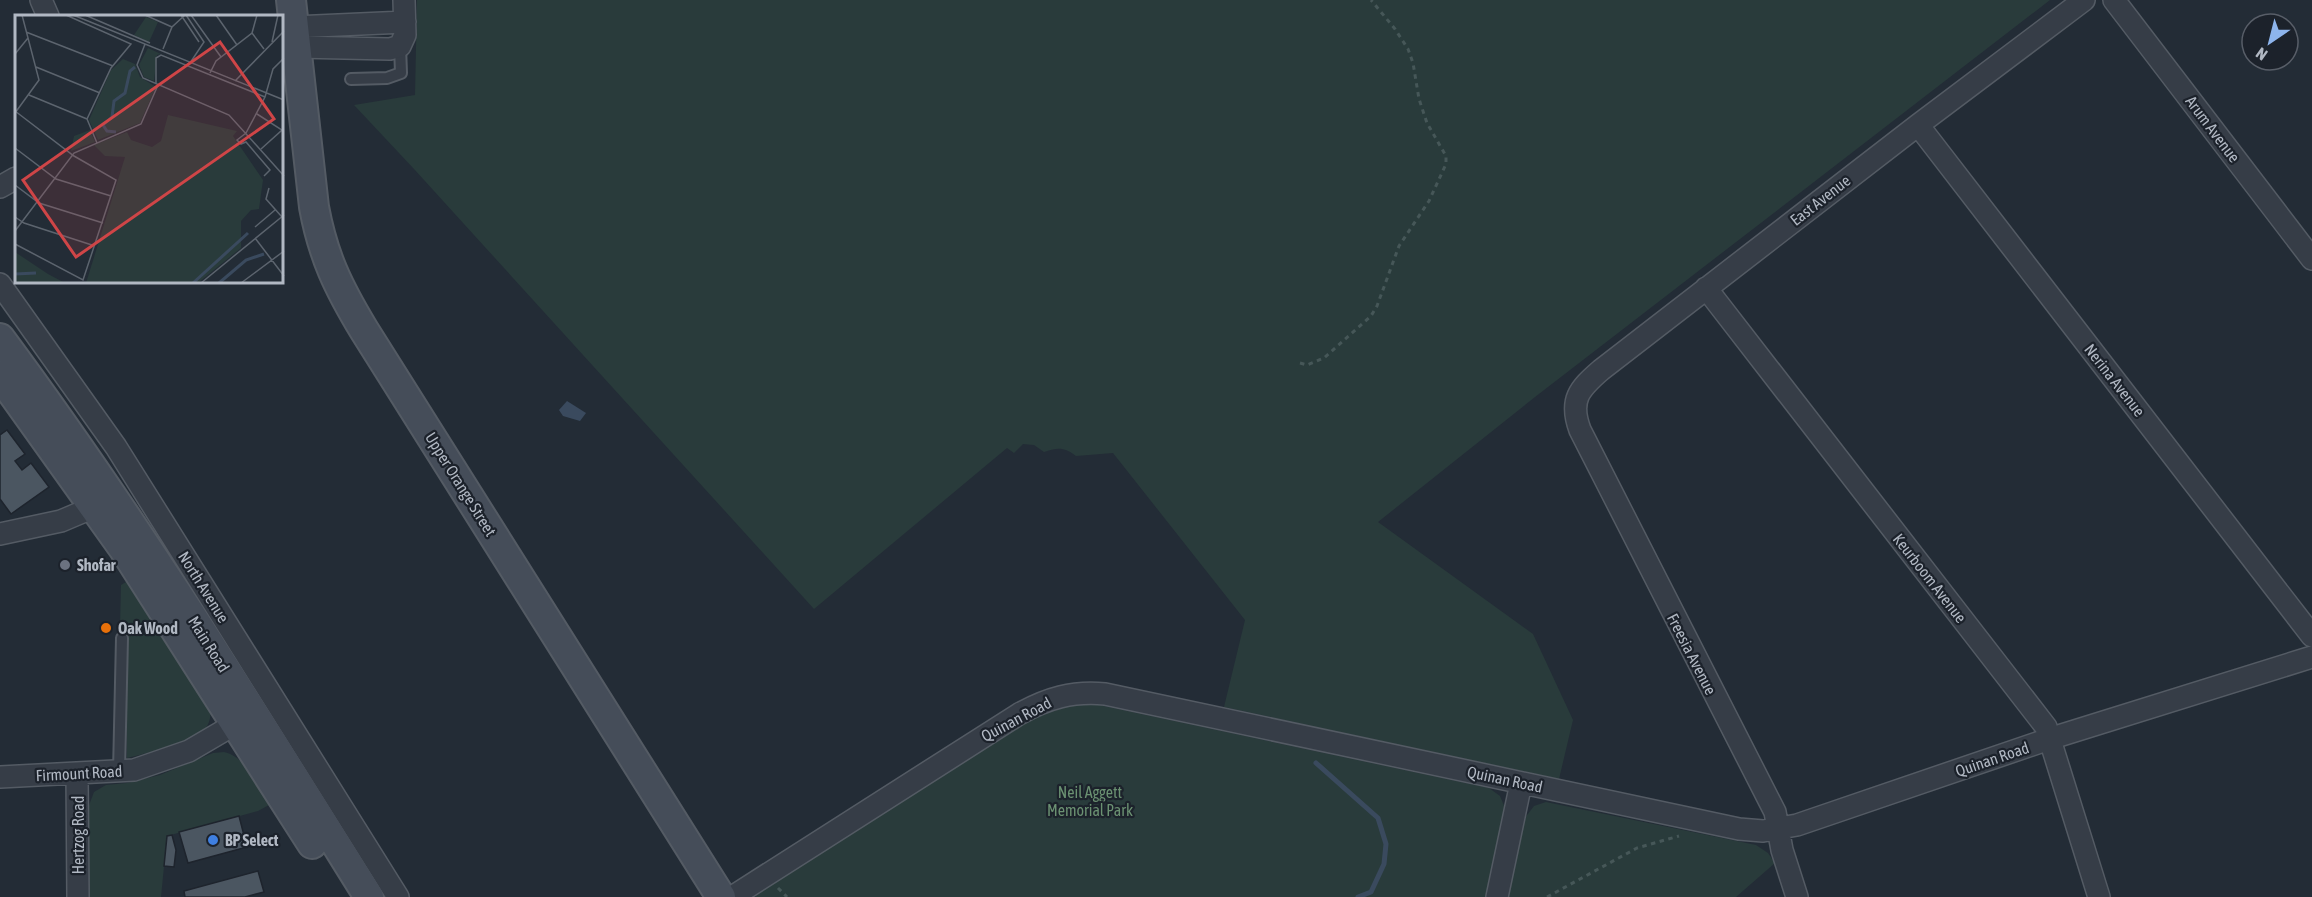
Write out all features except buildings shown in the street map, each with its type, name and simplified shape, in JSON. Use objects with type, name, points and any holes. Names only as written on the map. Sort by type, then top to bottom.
[{"type":"main road","name":"Upper Orange Street","points":[[292,30],[314,207],[320,239],[331,270],[364,330],[722,897]]},
{"type":"main road","name":"Main Road","points":[[0,338],[108,491],[244,719]]},
{"type":"main road","name":"Main Road","points":[[0,376],[244,719],[360,896]]},
{"type":"street","points":[[40,0],[48,15]]},
{"type":"street","points":[[292,30],[355,48],[390,49],[400,46],[405,35],[404,0]]},
{"type":"street","name":"East Avenue","points":[[1575,414],[1576,400],[1587,382],[1918,125],[2084,0]]},
{"type":"street","name":"Arum Avenue","points":[[2114,0],[2312,259]]},
{"type":"street","points":[[292,30],[405,22]]},
{"type":"street","name":"Nerina Avenue","points":[[1918,125],[2312,636]]},
{"type":"street","points":[[0,187],[15,179]]},
{"type":"street","name":"North Avenue","points":[[0,284],[116,447],[398,897]]},
{"type":"street","name":"Keurboom Avenue","points":[[1706,288],[2046,727],[2099,897]]},
{"type":"street","name":"Freesia Avenue","points":[[1575,414],[1590,451],[1774,812],[1782,850],[1797,897]]},
{"type":"street","points":[[0,534],[61,521],[94,507]]},
{"type":"street","name":"Quinan Road","points":[[732,897],[1019,714],[1041,702],[1069,694],[1105,694],[1739,829],[1763,831],[1797,825],[2049,739],[2312,657]]},
{"type":"street","name":"Firmount Road","points":[[0,777],[134,770],[189,751],[244,719]]},
{"type":"street","name":"Hertzog Road","points":[[77,773],[78,897]]},
{"type":"street","points":[[1497,897],[1521,783]]},
{"type":"lane","points":[[354,24],[355,48]]},
{"type":"lane","points":[[351,79],[387,78],[401,73],[400,46]]},
{"type":"lane","points":[[119,772],[122,639]]},
{"type":"path","points":[[1300,363],[1307,365],[1324,358],[1371,316],[1377,306],[1399,246],[1429,201],[1446,164],[1446,156],[1427,123],[1419,99],[1413,63],[1408,49],[1371,0]]},
{"type":"path","points":[[1547,897],[1637,848],[1691,832],[1693,819]]},
{"type":"green space","points":[[417,0],[2050,0],[1535,397],[1378,522],[1533,634],[1573,720],[1559,779],[1224,707],[1245,620],[1113,453],[1076,456],[1064,449],[1044,452],[1034,445],[1023,444],[1014,453],[1007,448],[814,609],[354,105],[415,95]]},
{"type":"green space","points":[[126,582],[211,712],[207,726],[197,735],[168,747],[127,758],[126,628],[120,627],[121,585]]},
{"type":"green space","name":"Neil Aggett Memorial Park","points":[[1085,704],[1099,705],[1489,788],[1500,796],[1505,808],[1488,897],[755,897],[761,890],[999,737],[1043,715]]},
{"type":"green space","points":[[224,752],[232,755],[245,766],[269,805],[258,811],[167,836],[161,897],[88,897],[88,808],[94,792],[106,785],[127,783],[160,775],[213,753]]},
{"type":"green space","points":[[1546,802],[1756,845],[1768,853],[1775,863],[1736,897],[1507,897],[1524,819],[1534,806]]},
{"type":"water","points":[[567,401],[586,413],[580,421],[563,416],[559,410]]},
{"type":"waterway","points":[[1316,763],[1378,818],[1386,844],[1384,864],[1371,892],[1358,897]]},
{"type":"place","name":"Shofar","points":[[65,565]]},
{"type":"place","name":"Oak Wood","points":[[106,628]]},
{"type":"place","name":"BP Select","points":[[213,840]]}]
